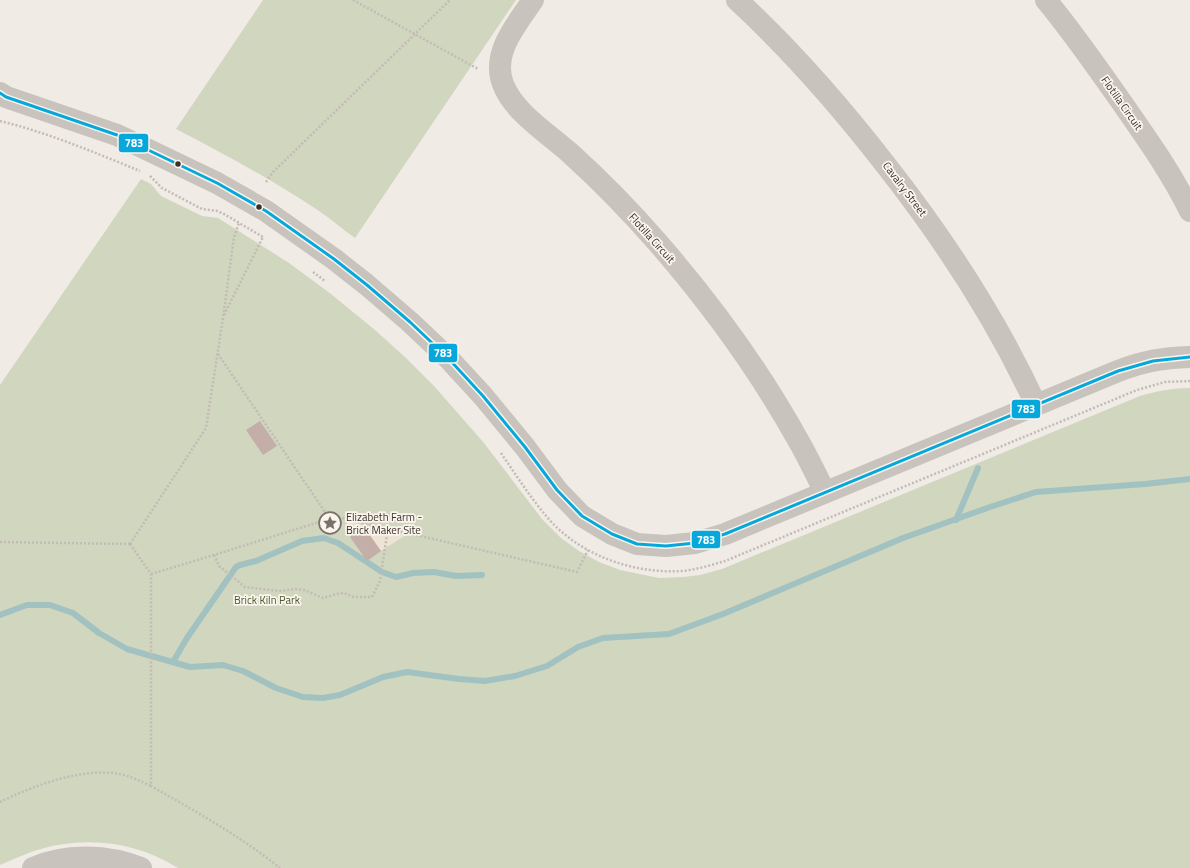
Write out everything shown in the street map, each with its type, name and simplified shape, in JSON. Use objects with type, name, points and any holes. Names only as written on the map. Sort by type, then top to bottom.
[{"type":"street","name":"Flotilla Circuit","points":[[533,0],[512,30],[501,57],[500,71],[502,82],[508,95],[531,120],[571,154],[601,183],[657,243],[699,293],[739,346],[770,394],[799,440],[825,492]]},
{"type":"street","name":"Cavalry Street","points":[[737,0],[795,57],[851,120],[920,209],[955,259],[982,302],[1013,358],[1036,405]]},
{"type":"street","name":"Flotilla Circuit","points":[[1046,0],[1076,39],[1138,126],[1183,196],[1190,211]]},
{"type":"street","points":[[2,96],[117,135],[217,183],[266,211],[334,259],[367,285],[410,322],[448,358],[483,396],[525,447],[557,490],[582,516],[612,534],[637,544],[666,546],[695,543],[725,534],[1142,362],[1190,357]]},
{"type":"street","points":[[33,868],[49,862],[91,858],[118,861],[141,868]]},
{"type":"path","points":[[353,0],[478,69]]},
{"type":"path","points":[[266,182],[273,172],[450,0]]},
{"type":"path","points":[[0,121],[66,142],[151,176],[162,188],[202,209],[217,211],[267,239]]},
{"type":"path","points":[[130,544],[206,428],[234,237],[239,223]]},
{"type":"path","points":[[223,318],[263,237]]},
{"type":"path","points":[[309,269],[327,283]]},
{"type":"path","points":[[218,353],[329,518]]},
{"type":"path","points":[[498,450],[548,518],[560,530],[588,550],[611,561],[631,567],[664,571],[681,571],[700,568],[725,561],[1137,390],[1166,382],[1190,381]]},
{"type":"path","points":[[151,574],[334,517],[577,572],[588,550]]},
{"type":"path","points":[[214,555],[219,566],[245,587],[279,591],[296,589],[304,590],[323,598],[344,593],[354,597],[372,597],[380,581],[388,528]]},
{"type":"path","points":[[0,542],[130,544]]},
{"type":"path","points":[[130,544],[151,574],[151,786]]},
{"type":"path","points":[[0,802],[20,792],[66,777],[103,772],[118,774],[133,778],[151,786],[212,821],[264,855],[280,868]]},
{"type":"green space","points":[[263,0],[516,0],[355,238],[321,212],[282,187],[230,157],[176,129]]},
{"type":"green space","name":"Brick Kiln Park","points":[[141,179],[151,184],[161,196],[202,216],[218,218],[289,263],[331,294],[375,330],[434,386],[484,443],[542,519],[561,538],[579,551],[599,562],[620,570],[659,578],[700,575],[722,569],[1140,396],[1165,390],[1190,388],[1190,868],[178,868],[143,851],[125,846],[87,842],[68,843],[31,852],[0,865],[0,385]]},
{"type":"shaded area","points":[[345,521],[406,535],[381,551],[364,527],[354,534]]},
{"type":"building","points":[[260,421],[277,446],[263,455],[246,430]]},
{"type":"building","points":[[364,527],[381,551],[367,561],[350,537]]},
{"type":"waterway","points":[[956,520],[978,468]]},
{"type":"waterway","points":[[0,615],[27,605],[50,605],[73,613],[99,633],[127,649],[190,667],[223,665],[243,671],[276,688],[303,697],[323,698],[340,695],[383,677],[407,672],[485,681],[515,676],[547,666],[578,647],[603,638],[669,634],[723,614],[903,538],[1036,492],[1190,479]]},
{"type":"waterway","points":[[173,662],[187,638],[236,567],[256,561],[302,541],[324,538],[338,543],[382,572],[396,577],[413,573],[434,572],[456,576],[482,575]]},
{"type":"transit line","name":"783","points":[[0,93],[6,97],[117,135],[217,183],[266,211],[334,259],[410,322],[448,358],[483,396],[525,447],[557,490],[582,516],[612,534],[637,544],[666,546],[695,543],[725,534],[1118,371],[1153,361],[1190,357]]},
{"type":"place","name":"Elizabeth Farm - Brick Maker Site","points":[[330,523]]}]
